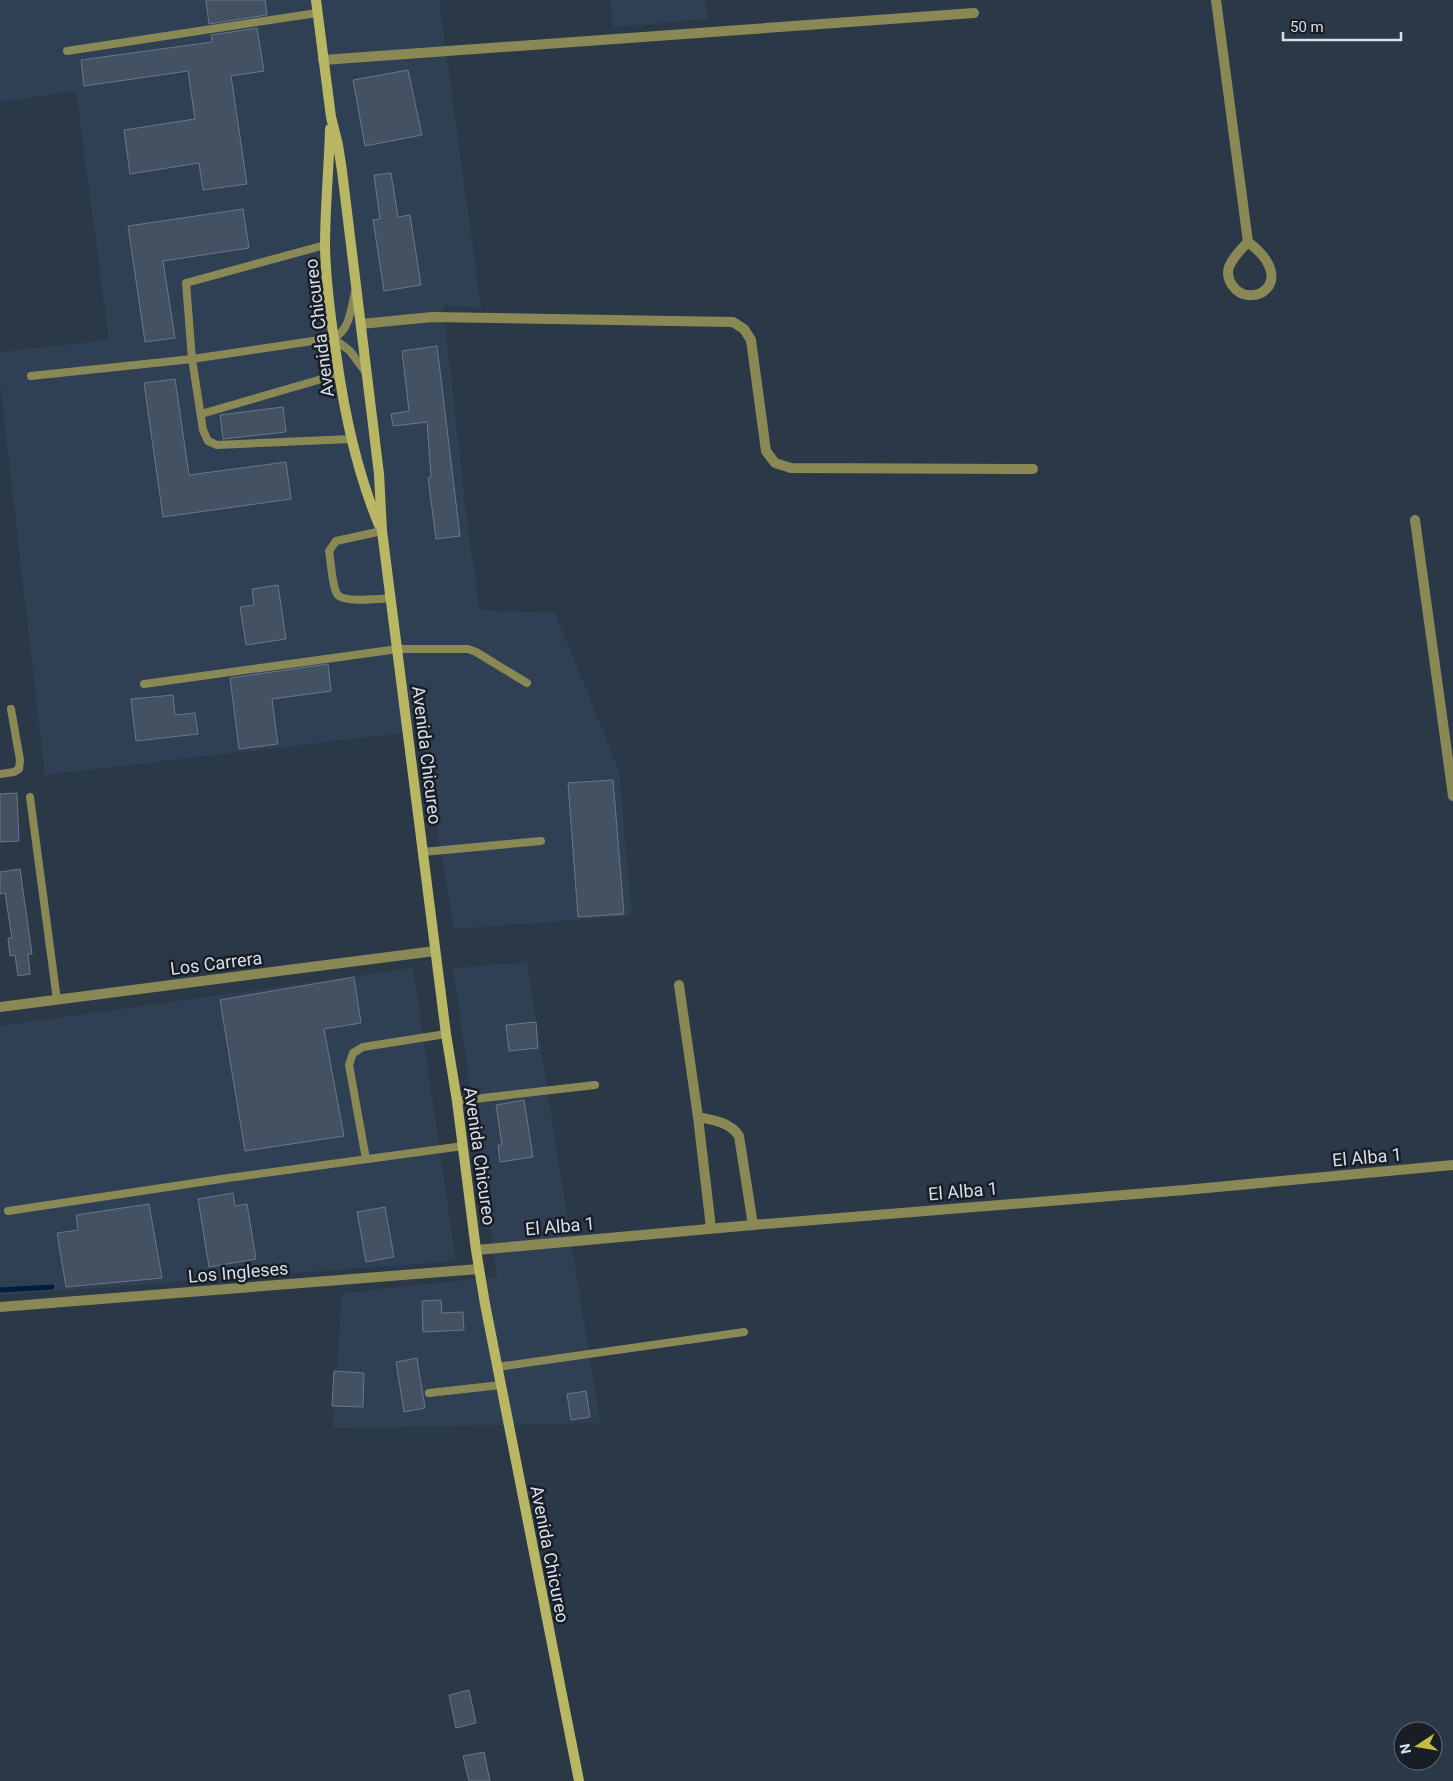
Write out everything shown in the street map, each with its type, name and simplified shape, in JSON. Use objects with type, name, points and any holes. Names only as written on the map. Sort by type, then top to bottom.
[{"type":"main road","name":"Avenida Chicureo","points":[[316,0],[331,116],[338,144],[379,474],[382,531],[435,951],[476,1250],[497,1368],[579,1781]]},
{"type":"main road","name":"Avenida Chicureo","points":[[331,116],[325,246],[328,302],[351,439],[363,481],[382,531]]},
{"type":"street","points":[[1216,0],[1248,242],[1266,259],[1271,274],[1269,286],[1261,293],[1252,295],[1242,293],[1233,288],[1228,273],[1231,264],[1248,242]]},
{"type":"street","points":[[323,60],[974,13]]},
{"type":"street","points":[[361,324],[432,317],[733,322],[744,329],[751,340],[766,451],[775,463],[791,468],[1033,468]]},
{"type":"street","points":[[1415,520],[1453,796]]},
{"type":"street","name":"Los Carrera","points":[[0,1007],[435,951]]},
{"type":"street","points":[[679,985],[698,1117],[711,1228]]},
{"type":"street","points":[[698,1117],[726,1124],[732,1127],[739,1136],[753,1225]]},
{"type":"street","name":"El Alba 1","points":[[476,1250],[711,1228],[1185,1190],[1453,1165]]},
{"type":"street","name":"Los Ingleses","points":[[0,1307],[479,1269]]},
{"type":"lane","points":[[67,51],[317,13]]},
{"type":"lane","points":[[325,246],[186,283],[192,359],[203,430],[208,441],[217,445],[351,439]]},
{"type":"lane","points":[[31,376],[192,359],[333,338],[340,335],[348,321],[356,288]]},
{"type":"lane","points":[[333,338],[350,351],[366,371]]},
{"type":"lane","points":[[200,414],[339,374]]},
{"type":"lane","points":[[382,531],[336,541],[330,551],[336,592],[341,598],[391,598]]},
{"type":"lane","points":[[144,684],[398,649],[468,649],[528,683]]},
{"type":"lane","points":[[0,774],[14,772],[19,769],[20,760],[11,709]]},
{"type":"lane","points":[[30,797],[57,1000]]},
{"type":"lane","points":[[423,852],[541,841]]},
{"type":"lane","points":[[366,1159],[349,1065],[353,1053],[363,1047],[446,1034]]},
{"type":"lane","points":[[457,1101],[595,1085]]},
{"type":"lane","points":[[8,1211],[463,1146]]},
{"type":"lane","points":[[497,1368],[744,1332]]},
{"type":"lane","points":[[429,1393],[501,1385]]},
{"type":"shaded area","points":[[0,0],[439,0],[481,307],[443,306],[469,537],[480,610],[555,613],[619,770],[632,916],[454,929],[420,731],[45,775],[0,384],[0,352],[109,340],[76,91],[0,102]]},
{"type":"shaded area","points":[[610,0],[705,0],[708,19],[613,27]]},
{"type":"shaded area","points":[[527,962],[600,1423],[333,1428],[342,1293],[497,1277],[453,968]]},
{"type":"shaded area","points":[[413,968],[456,1261],[0,1295],[0,1026]]},
{"type":"building","points":[[206,0],[265,0],[267,15],[209,24]]},
{"type":"building","points":[[257,28],[264,71],[231,76],[247,184],[203,190],[199,163],[130,174],[124,130],[195,119],[188,71],[84,86],[81,60],[212,42],[211,35]]},
{"type":"building","points":[[408,70],[422,135],[365,146],[353,80]]},
{"type":"building","points":[[391,173],[398,217],[410,215],[421,285],[384,291],[373,220],[380,219],[374,175]]},
{"type":"building","points":[[243,209],[249,248],[163,261],[175,338],[145,342],[128,226]]},
{"type":"building","points":[[437,346],[460,536],[436,539],[428,478],[431,477],[427,422],[393,426],[391,414],[409,411],[402,351]]},
{"type":"building","points":[[175,379],[189,475],[286,462],[291,499],[163,517],[144,383]]},
{"type":"building","points":[[283,407],[286,432],[223,439],[220,415]]},
{"type":"building","points":[[278,585],[286,639],[246,645],[240,607],[254,605],[252,589]]},
{"type":"building","points":[[328,664],[331,691],[272,699],[278,744],[239,749],[230,678]]},
{"type":"building","points":[[173,695],[175,715],[195,713],[198,734],[136,741],[131,699]]},
{"type":"building","points":[[613,780],[624,914],[578,917],[568,783]]},
{"type":"building","points":[[17,793],[19,841],[0,842],[0,794]]},
{"type":"building","points":[[20,869],[32,954],[28,954],[30,974],[18,976],[15,955],[10,956],[8,938],[12,938],[5,893],[0,894],[0,872]]},
{"type":"building","points":[[354,977],[361,1023],[324,1029],[344,1136],[245,1151],[220,1000]]},
{"type":"building","points":[[536,1022],[538,1048],[509,1051],[506,1025]]},
{"type":"building","points":[[524,1100],[533,1157],[500,1162],[498,1145],[502,1145],[496,1105]]},
{"type":"building","points":[[233,1193],[235,1206],[247,1204],[256,1259],[209,1267],[198,1199]]},
{"type":"building","points":[[149,1204],[162,1278],[66,1287],[57,1233],[78,1230],[76,1215]]},
{"type":"building","points":[[385,1207],[394,1257],[366,1262],[357,1212]]},
{"type":"building","points":[[441,1300],[442,1313],[463,1312],[464,1330],[423,1332],[422,1301]]},
{"type":"building","points":[[417,1358],[425,1408],[404,1412],[396,1362]]},
{"type":"building","points":[[334,1371],[364,1373],[363,1407],[332,1406]]},
{"type":"building","points":[[586,1391],[590,1417],[571,1420],[567,1394]]},
{"type":"building","points":[[469,1690],[476,1723],[456,1728],[449,1695]]},
{"type":"building","points":[[484,1752],[490,1781],[469,1781],[463,1756]]},
{"type":"waterway","points":[[0,1290],[52,1287]]}]
